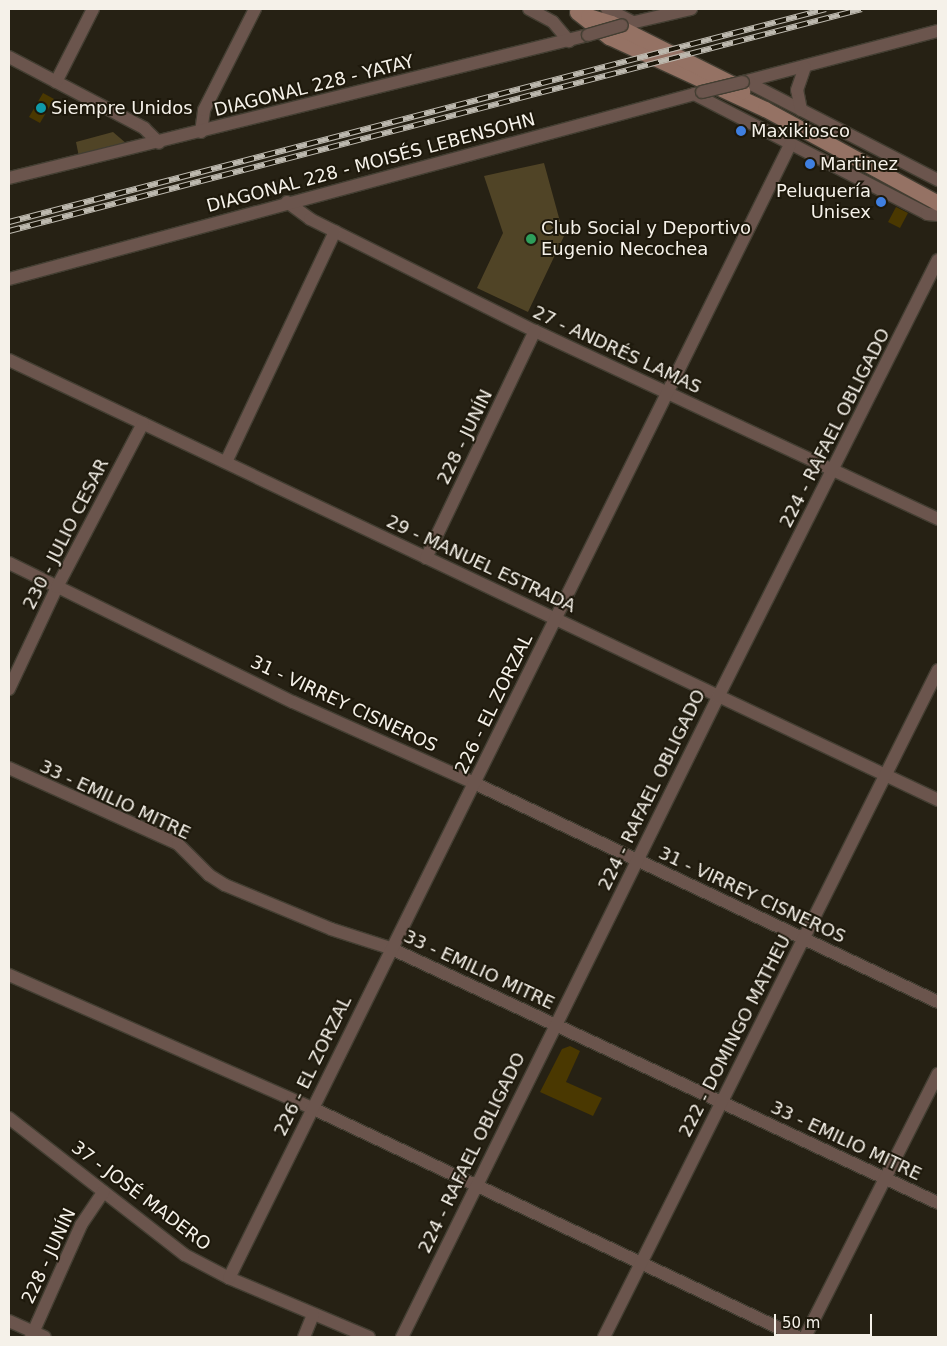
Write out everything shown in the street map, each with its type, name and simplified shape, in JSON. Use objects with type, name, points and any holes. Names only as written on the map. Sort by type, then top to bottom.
[{"type":"main road","points":[[573,11],[609,37],[765,109],[931,195],[938,203]]},
{"type":"street","points":[[56,82],[93,9]]},
{"type":"street","points":[[201,132],[204,110],[255,9]]},
{"type":"street","points":[[528,9],[553,22],[569,41]]},
{"type":"street","points":[[607,9],[628,24]]},
{"type":"street","name":"DIAGONAL 228 - YATAY","points":[[9,178],[159,143],[691,9]]},
{"type":"street","name":"DIAGONAL 228 - MOISÉS LEBENSOHN","points":[[9,279],[287,202],[533,140],[698,93],[805,67],[938,31]]},
{"type":"street","points":[[9,57],[144,128],[159,143]]},
{"type":"street","points":[[801,110],[798,90],[805,67]]},
{"type":"street","points":[[745,82],[938,180]]},
{"type":"street","points":[[698,93],[790,145],[927,214],[938,215]]},
{"type":"street","name":"226 - EL ZORZAL","points":[[228,1278],[390,948],[474,783],[790,145]]},
{"type":"street","name":"27 - ANDRÉS LAMAS","points":[[287,202],[310,219],[535,331],[938,519]]},
{"type":"street","points":[[226,462],[335,231]]},
{"type":"street","name":"224 - RAFAEL OBLIGADO","points":[[402,1337],[474,1186],[938,260]]},
{"type":"street","name":"228 - JUNÍN","points":[[426,558],[535,331]]},
{"type":"street","name":"29 - MANUEL ESTRADA","points":[[9,360],[226,462],[324,512],[555,618],[938,800]]},
{"type":"street","name":"230 - JULIO CESAR","points":[[9,689],[57,587],[143,423]]},
{"type":"street","name":"31 - VIRREY CISNEROS","points":[[9,563],[293,702],[474,783],[938,1002]]},
{"type":"street","name":"222 - DOMINGO MATHEU","points":[[604,1337],[938,670]]},
{"type":"street","name":"33 - EMILIO MITRE","points":[[9,768],[178,844],[209,875],[225,885],[330,929],[390,948],[721,1104],[887,1178],[938,1203]]},
{"type":"street","points":[[9,976],[312,1108],[641,1265],[798,1337]]},
{"type":"street","points":[[805,1337],[938,1074]]},
{"type":"street","name":"37 - JOSÉ MADERO","points":[[9,1118],[185,1255],[228,1278],[369,1337]]},
{"type":"street","name":"228 - JUNÍN","points":[[36,1336],[81,1225],[103,1192]]},
{"type":"street","points":[[304,1337],[313,1315]]},
{"type":"street","points":[[9,1321],[36,1336]]},
{"type":"shaded area","points":[[113,132],[127,144],[79,157],[76,142]]},
{"type":"shaded area","name":"Club Social y Deportivo Eugenio Necochea","points":[[544,163],[564,236],[528,312],[477,288],[503,233],[484,176]]},
{"type":"building","name":"Siempre Unidos","points":[[43,93],[54,99],[40,123],[29,117]]},
{"type":"building","points":[[896,207],[908,213],[900,228],[888,222]]},
{"type":"building","points":[[570,1046],[580,1051],[566,1082],[602,1098],[593,1116],[540,1092],[562,1049]]},
{"type":"railway","points":[[9,222],[826,9]]},
{"type":"railway","points":[[9,231],[862,9]]},
{"type":"place","name":"Siempre Unidos","points":[[41,108]]},
{"type":"place","name":"Maxikiosco","points":[[741,131]]},
{"type":"place","name":"Martinez","points":[[810,164]]},
{"type":"place","name":"Peluquería Unisex","points":[[881,202]]},
{"type":"place","name":"Club Social y Deportivo Eugenio Necochea","points":[[531,239]]}]
